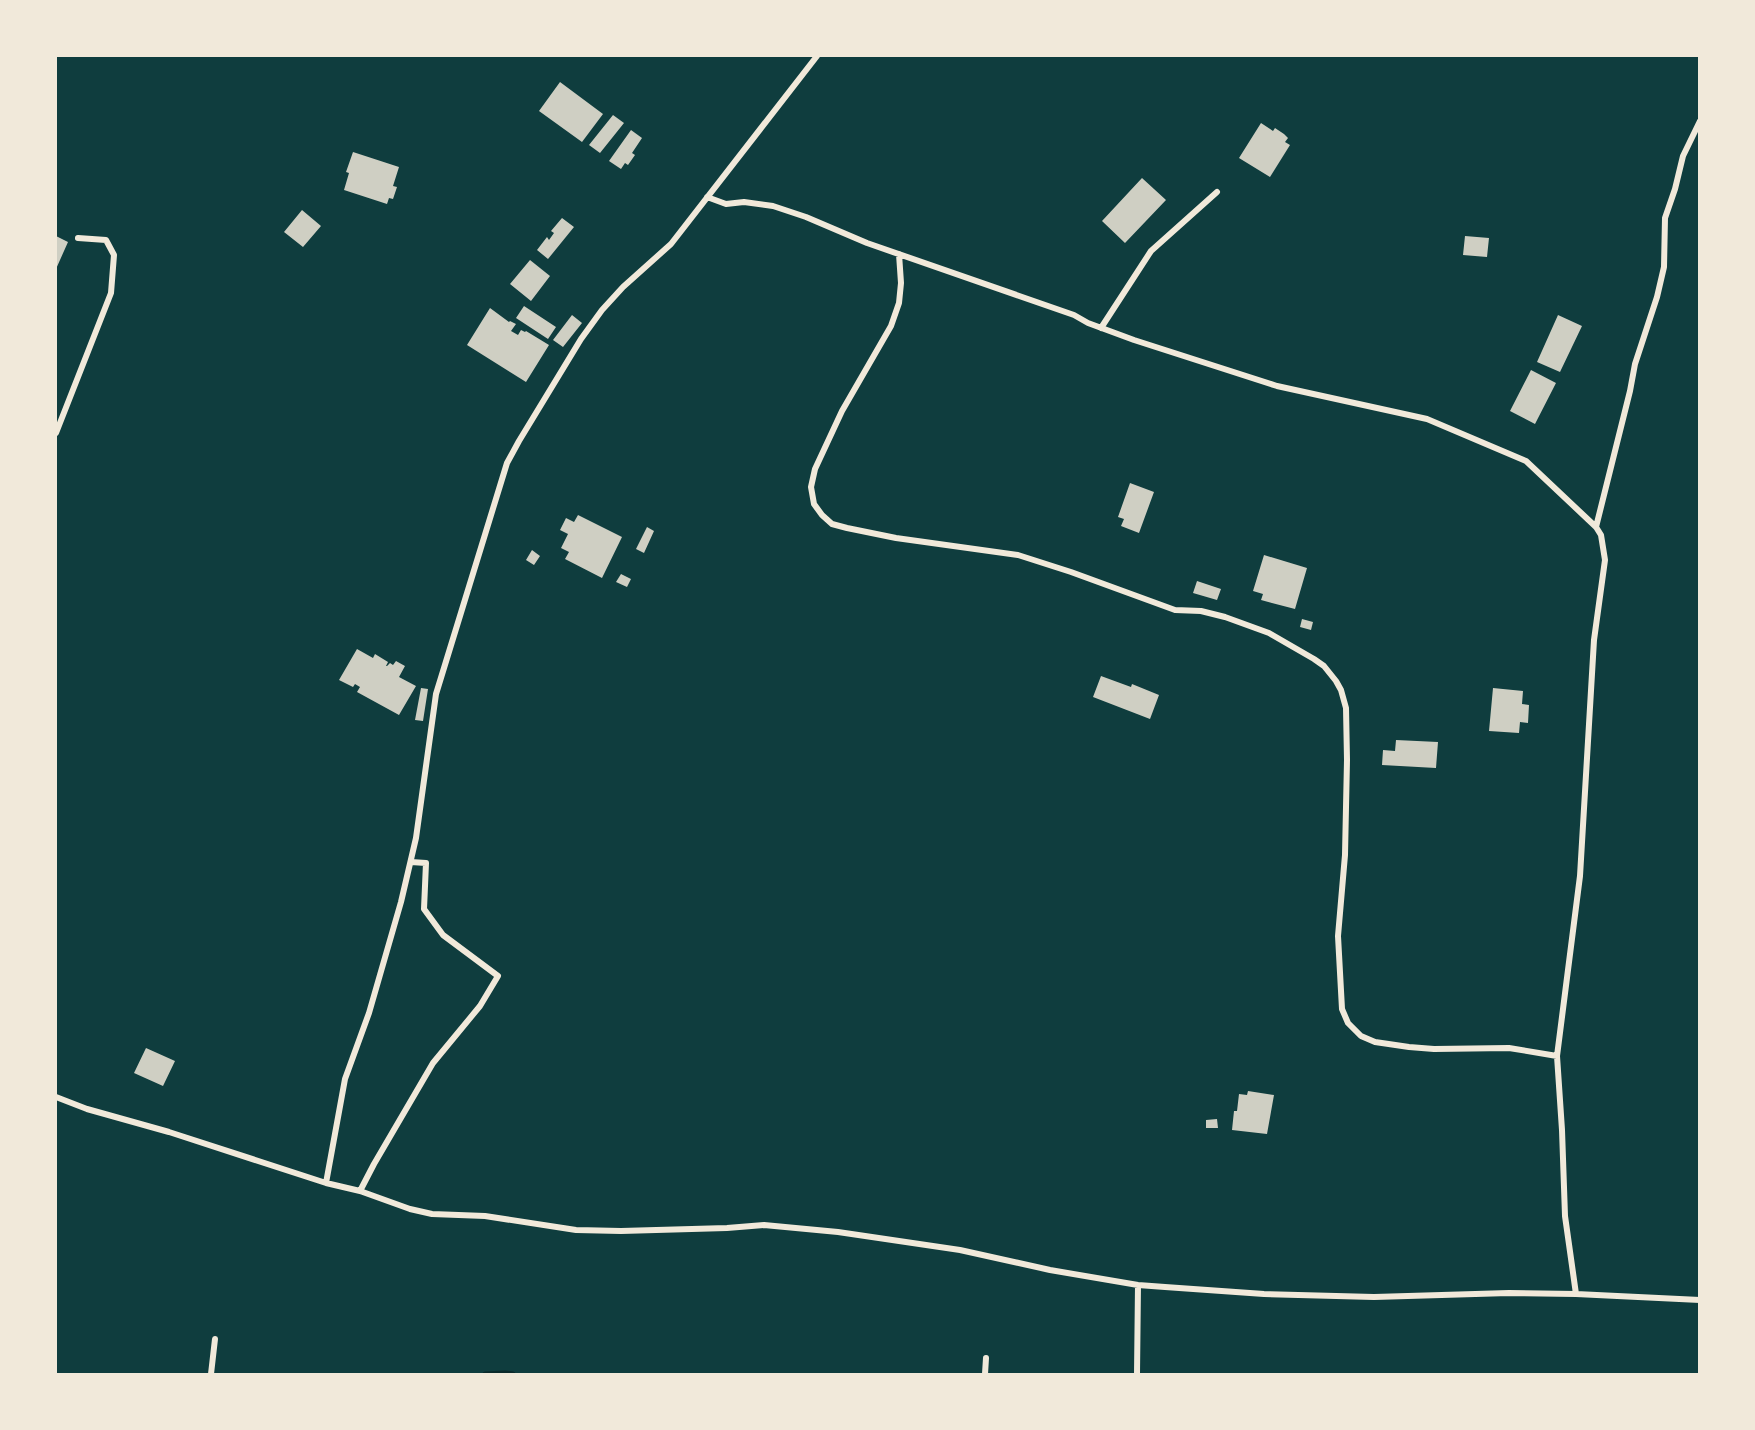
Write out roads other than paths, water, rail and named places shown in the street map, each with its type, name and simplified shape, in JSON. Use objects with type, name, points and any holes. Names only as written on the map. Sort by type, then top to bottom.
[{"type":"street","points":[[326,1183],[345,1079],[369,1013],[411,861],[424,791],[436,694],[507,463],[581,339],[602,310],[623,287],[671,244],[816,56]]},
{"type":"street","points":[[1596,528],[1635,364],[1657,297],[1664,267],[1665,218],[1683,156],[1700,121]]},
{"type":"street","points":[[1101,328],[1151,251],[1217,192]]},
{"type":"street","points":[[707,197],[726,204],[744,202],[773,206],[806,217],[867,243],[1074,315],[1101,328],[1277,386],[1427,418],[1526,460],[1596,528],[1601,535],[1605,560],[1594,640],[1580,876],[1557,1056],[1565,1216],[1576,1294]]},
{"type":"street","points":[[56,433],[111,293],[114,255],[106,240],[78,238]]},
{"type":"street","points":[[899,254],[901,283],[899,303],[891,326],[842,411],[816,470],[811,487],[814,504],[822,515],[832,524],[896,538],[1018,555],[1175,610],[1201,611],[1225,617],[1269,633],[1324,666],[1341,690],[1346,708],[1345,855],[1338,936],[1342,1009],[1348,1023],[1361,1036],[1375,1042],[1398,1046],[1434,1049],[1509,1048],[1557,1056]]},
{"type":"street","points":[[360,1191],[433,1063],[480,1006],[498,976],[443,935],[424,909],[426,863],[411,861]]},
{"type":"street","points":[[56,1097],[87,1109],[170,1132],[326,1183],[360,1191],[390,1203],[432,1214],[485,1216],[576,1230],[727,1228],[764,1225],[838,1232],[960,1250],[1050,1270],[1138,1285],[1264,1294],[1374,1297],[1509,1293],[1700,1300]]},
{"type":"street","points":[[1137,1374],[1138,1285]]},
{"type":"street","points":[[211,1374],[215,1339]]},
{"type":"street","points":[[985,1374],[986,1358]]},
{"type":"waterway","points":[[485,1374],[513,1374]]}]
